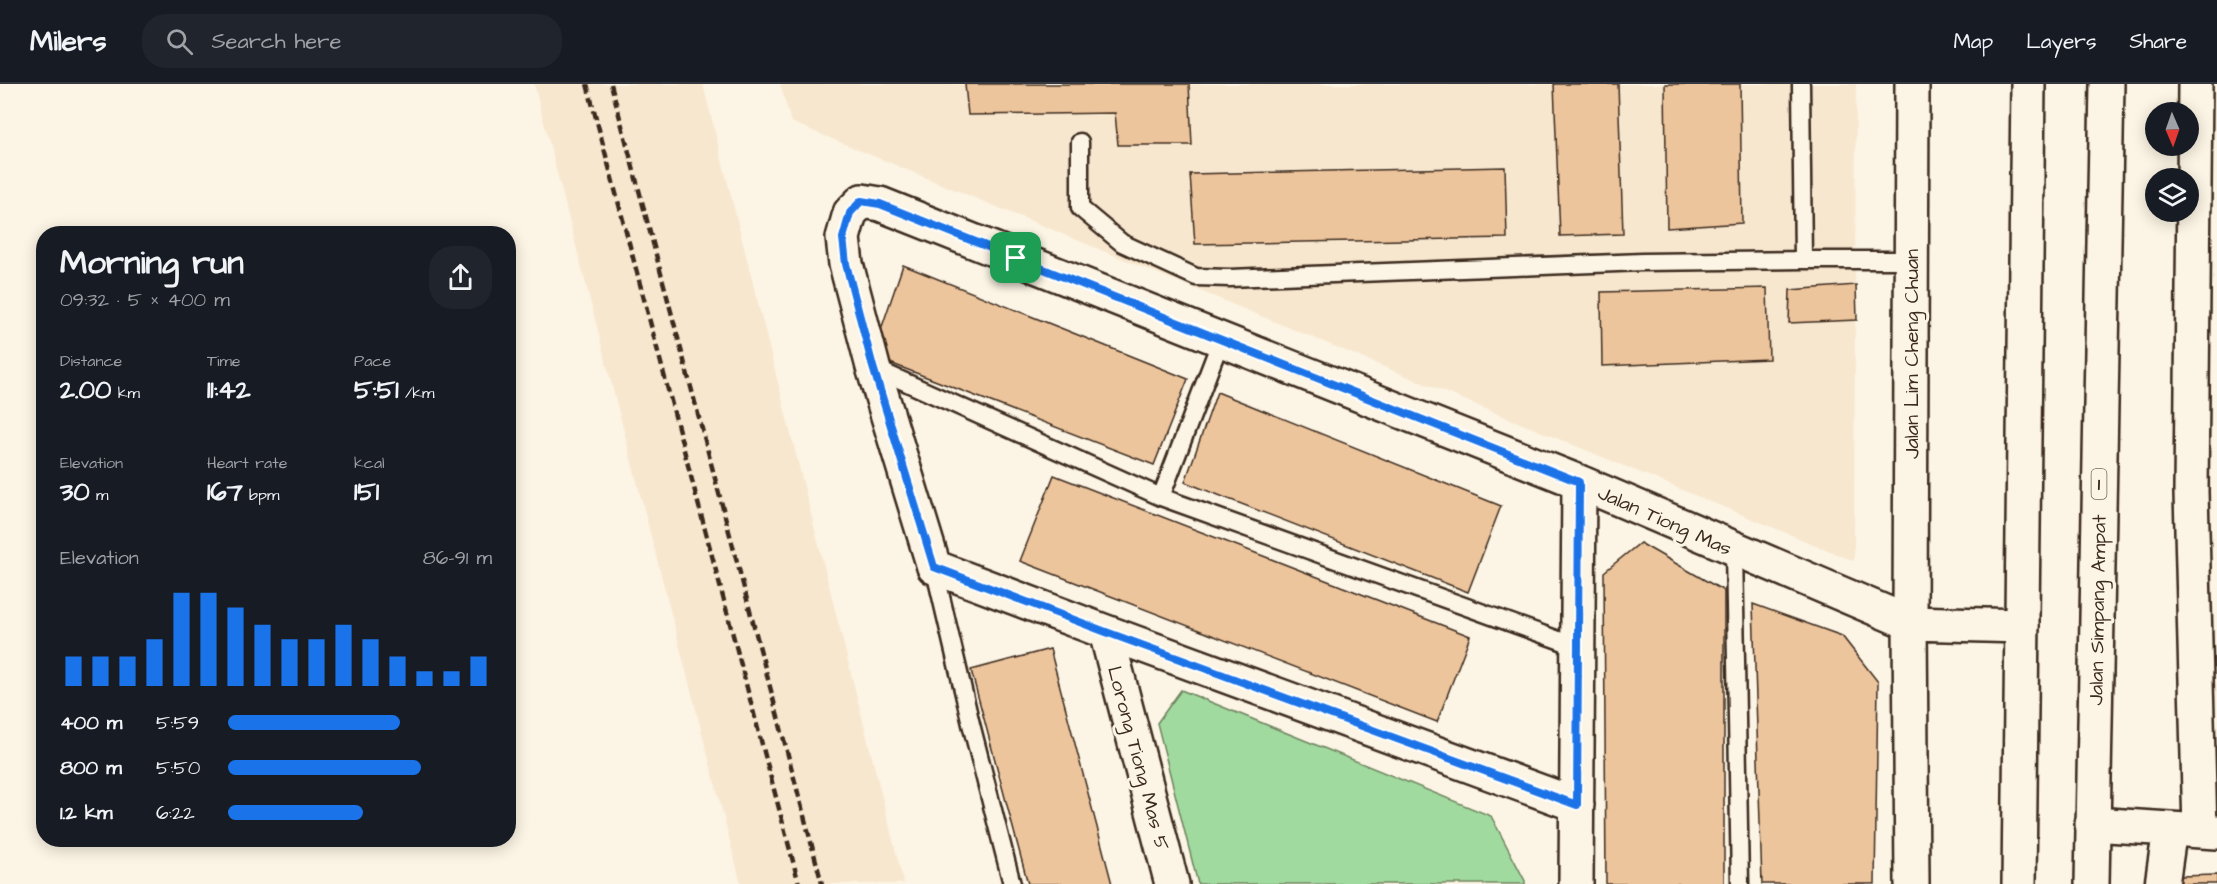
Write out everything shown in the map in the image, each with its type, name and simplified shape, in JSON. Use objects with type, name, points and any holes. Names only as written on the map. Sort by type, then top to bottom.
[{"type":"main road","name":"Jalan Lim Cheng Chuan","points":[[1912,84],[1910,623],[1912,884]]},
{"type":"main road","points":[[2019,884],[2028,84]]},
{"type":"main road","name":"Jalan Simpang Ampat","points":[[2092,884],[2107,84]]},
{"type":"main road","points":[[2162,884],[2196,830],[2191,492],[2195,84]]},
{"type":"main road","name":"Jalan Tiong Mas","points":[[873,367],[846,264],[843,238],[850,213],[861,201],[880,204],[1579,482],[1734,550],[1910,623],[2022,626]]},
{"type":"main road","points":[[873,367],[934,567],[1577,805]]},
{"type":"main road","points":[[1576,884],[1579,482]]},
{"type":"main road","name":"Lorong Tiong Mas 5","points":[[1106,632],[1172,884]]},
{"type":"main road","points":[[2092,824],[2196,830]]},
{"type":"lane","points":[[1801,84],[1803,261]]},
{"type":"lane","points":[[1080,142],[1080,208],[1122,243],[1196,278],[1643,262],[1911,260]]},
{"type":"lane","points":[[1161,497],[1221,340]]},
{"type":"lane","points":[[873,367],[1161,497],[1578,647]]},
{"type":"lane","points":[[1734,550],[1740,884]]},
{"type":"lane","points":[[934,567],[1012,884]]},
{"type":"shaded area","points":[[534,84],[703,84],[904,884],[741,884]]},
{"type":"shaded area","points":[[780,84],[1856,84],[1854,561],[791,122]]},
{"type":"green space","points":[[1181,690],[1491,816],[1525,884],[1198,884],[1157,723]]},
{"type":"building","points":[[965,84],[1189,84],[1192,145],[1118,145],[1115,113],[968,115]]},
{"type":"building","points":[[1554,84],[1618,84],[1623,234],[1560,236]]},
{"type":"building","points":[[1665,84],[1740,84],[1742,223],[1667,228]]},
{"type":"building","points":[[1505,167],[1507,238],[1195,244],[1190,174]]},
{"type":"building","points":[[903,265],[1188,379],[1154,465],[872,356]]},
{"type":"building","points":[[1856,285],[1857,320],[1789,323],[1790,290]]},
{"type":"building","points":[[1767,288],[1769,359],[1602,366],[1601,292]]},
{"type":"building","points":[[1217,392],[1501,506],[1468,592],[1185,482]]},
{"type":"building","points":[[1054,475],[1470,636],[1437,722],[1020,561]]},
{"type":"building","points":[[1640,543],[1724,591],[1724,884],[1606,884],[1604,572]]},
{"type":"building","points":[[1753,604],[1842,636],[1878,682],[1875,884],[1762,884]]},
{"type":"building","points":[[1050,649],[1112,884],[1028,884],[971,670]]},
{"type":"building","points":[[2217,875],[2217,884],[2181,884],[2180,876]]},
{"type":"railway","points":[[587,84],[799,884]]},
{"type":"railway","points":[[611,84],[822,884]]},
{"type":"route","points":[[861,201],[880,204],[1016,258],[1579,482],[1577,805],[934,567],[873,367],[846,264],[843,238],[850,213],[861,201]]}]
